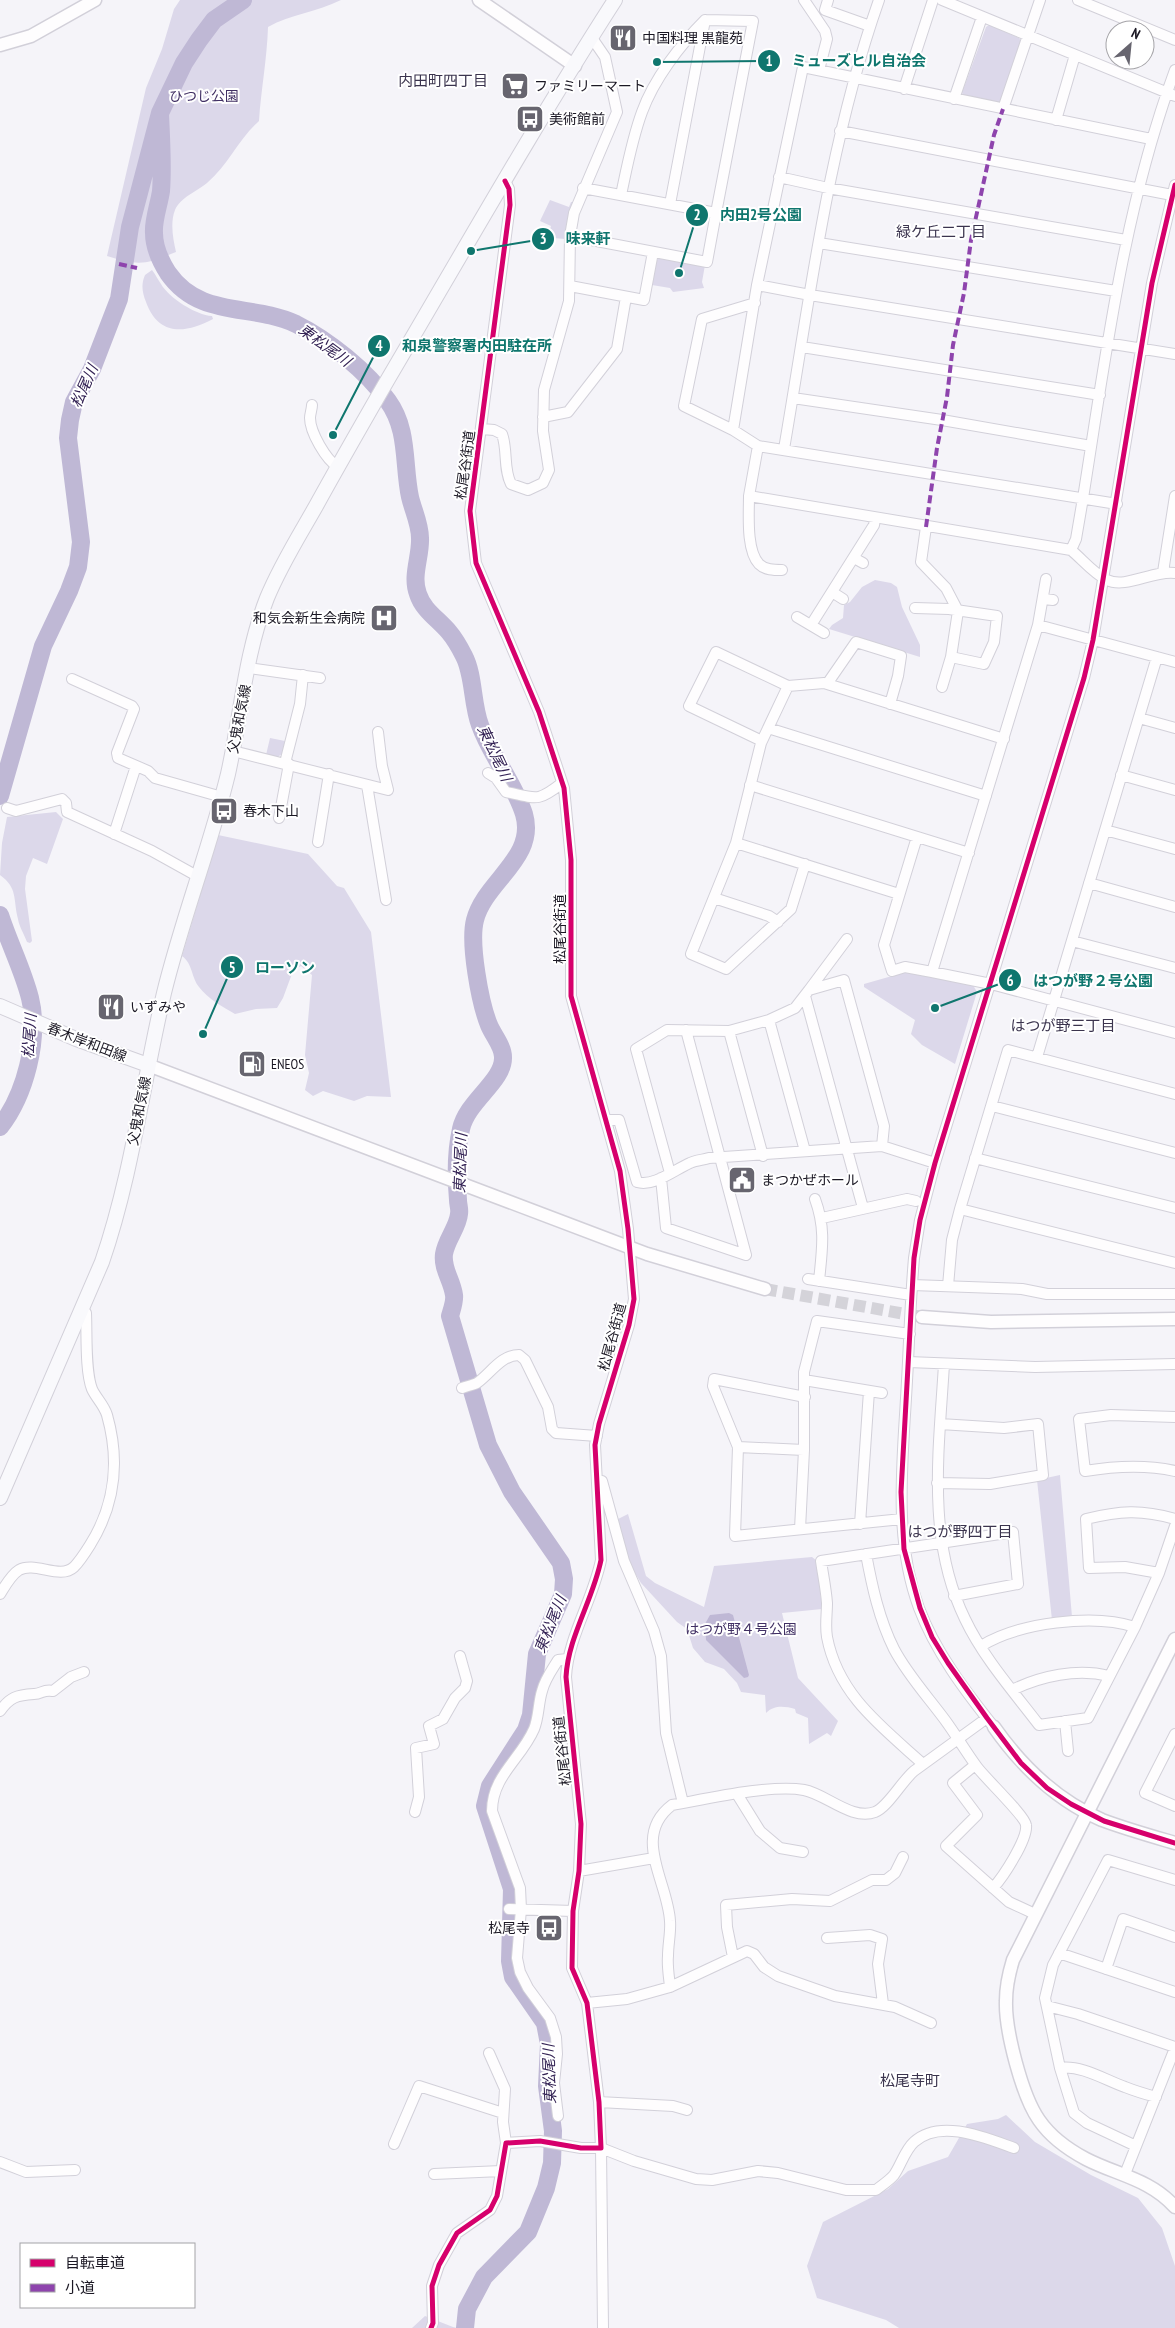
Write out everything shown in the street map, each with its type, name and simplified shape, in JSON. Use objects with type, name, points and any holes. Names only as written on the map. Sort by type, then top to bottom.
[{"type":"main road","name":"父鬼和気線","points":[[2,1491],[82,1308],[111,1236],[135,1138],[148,1065],[165,988],[222,797],[249,668],[266,600],[376,399],[615,0]]},
{"type":"main road","name":"春木岸和田線","points":[[0,1006],[76,1039],[148,1065]]},
{"type":"street","points":[[0,45],[30,36],[53,25],[95,0]]},
{"type":"street","points":[[479,0],[575,66]]},
{"type":"street","points":[[804,0],[825,31],[827,39],[819,70]]},
{"type":"street","points":[[828,0],[825,10],[870,26]]},
{"type":"street","points":[[784,449],[818,243],[840,131],[854,77],[879,0]]},
{"type":"street","points":[[904,89],[933,0]]},
{"type":"street","points":[[942,0],[1171,94]]},
{"type":"street","points":[[1003,109],[1040,0]]},
{"type":"street","points":[[1078,0],[1175,40]]},
{"type":"street","points":[[954,99],[982,16]]},
{"type":"street","points":[[570,236],[707,262],[752,21],[705,20],[686,41],[658,82],[646,104],[632,142],[621,195]]},
{"type":"street","points":[[670,204],[705,20]]},
{"type":"street","points":[[482,429],[494,430],[502,434],[506,443],[507,475],[511,484],[528,490],[543,483],[549,470],[543,431],[544,390],[569,301],[570,236],[574,212],[583,188],[615,122],[617,112],[605,57],[592,38]]},
{"type":"street","points":[[1056,120],[1075,55]]},
{"type":"street","points":[[733,430],[756,303],[757,285],[803,67],[1151,139]]},
{"type":"street","points":[[1071,550],[1076,539],[1126,240],[1151,139],[1171,94],[1175,70]]},
{"type":"street","points":[[840,131],[1138,188],[1174,190],[1154,274],[1094,640],[1082,687],[935,1163],[920,1220],[911,1290],[901,1492],[904,1548],[920,1608],[932,1637],[990,1722],[1021,1763],[1047,1788],[1087,1813],[1104,1821],[1175,1843]]},
{"type":"street","points":[[779,177],[828,188],[1126,240]]},
{"type":"street","name":"松尾谷街道","points":[[505,181],[509,189],[510,205],[470,511],[476,563],[540,712],[562,783],[571,860],[571,996],[620,1170],[630,1247],[634,1299],[629,1325],[598,1424],[597,1466],[601,1560],[597,1579],[567,1659],[566,1677],[581,1824],[579,1871],[573,1911],[572,1968],[586,2003],[599,2102],[603,2328]]},
{"type":"street","points":[[583,188],[716,214]]},
{"type":"street","points":[[818,243],[1116,291]]},
{"type":"street","points":[[570,286],[644,300],[653,252]]},
{"type":"street","points":[[757,285],[810,296],[1175,354]]},
{"type":"street","points":[[543,417],[568,412],[617,349],[626,297]]},
{"type":"street","points":[[756,303],[702,318],[684,406],[733,430],[758,446],[1117,504]]},
{"type":"street","points":[[802,347],[1100,394]]},
{"type":"street","points":[[793,398],[942,420],[1091,446]]},
{"type":"street","points":[[312,405],[310,418],[323,451],[331,463],[338,467]]},
{"type":"street","points":[[758,446],[749,496],[749,529],[753,552],[759,563],[769,570],[782,570]]},
{"type":"street","points":[[749,496],[1071,550],[1105,579],[1116,583],[1164,572],[1175,573]]},
{"type":"street","points":[[1164,572],[1175,496]]},
{"type":"street","points":[[811,625],[832,592],[858,561],[874,525],[875,518]]},
{"type":"street","points":[[926,527],[921,562],[946,588],[958,611],[951,656],[942,687]]},
{"type":"street","points":[[932,972],[1038,626],[1048,599],[1046,579]]},
{"type":"street","points":[[832,592],[843,600]]},
{"type":"street","points":[[915,608],[997,616],[995,635],[984,664],[951,656]]},
{"type":"street","points":[[797,617],[824,633]]},
{"type":"street","points":[[1038,626],[1175,662]]},
{"type":"street","points":[[827,684],[856,642],[901,656],[898,676],[890,704]]},
{"type":"street","points":[[762,741],[689,706],[716,652],[788,686],[827,684],[1004,739]]},
{"type":"street","points":[[1036,1057],[1156,657]]},
{"type":"street","points":[[249,668],[320,678]]},
{"type":"street","points":[[279,818],[287,764],[300,704],[303,676]]},
{"type":"street","points":[[72,679],[132,706],[134,709],[117,753],[118,758],[148,771],[155,778],[222,797]]},
{"type":"street","points":[[788,686],[762,741],[736,843],[690,954],[726,969],[791,909],[805,864]]},
{"type":"street","points":[[1139,718],[1175,728]]},
{"type":"street","points":[[768,728],[986,796]]},
{"type":"street","points":[[233,751],[388,790],[382,766],[378,732]]},
{"type":"street","points":[[114,834],[136,766]]},
{"type":"street","points":[[488,772],[496,778],[506,792],[536,798],[546,796],[562,783]]},
{"type":"street","points":[[318,842],[329,774]]},
{"type":"street","points":[[1122,775],[1175,790]]},
{"type":"street","points":[[368,784],[386,900]]},
{"type":"street","points":[[750,786],[969,853]]},
{"type":"street","points":[[7,808],[16,811],[62,799],[66,803],[67,812],[197,876]]},
{"type":"street","points":[[1105,830],[1175,849]]},
{"type":"street","points":[[917,837],[884,945],[892,971],[905,967],[991,984],[1175,1033]]},
{"type":"street","points":[[736,843],[899,894]]},
{"type":"street","points":[[1089,883],[1175,907]]},
{"type":"street","points":[[714,898],[769,916],[778,922]]},
{"type":"street","points":[[686,1030],[746,1255],[666,1228],[666,1176],[636,1048],[667,1030],[686,1030],[729,1031],[768,1020],[795,1008],[847,939]]},
{"type":"street","points":[[1072,941],[1175,968]]},
{"type":"street","points":[[807,993],[844,980],[884,1126],[882,1146]]},
{"type":"street","points":[[807,993],[863,1208]]},
{"type":"street","points":[[768,1020],[805,1152]]},
{"type":"street","points":[[729,1031],[763,1156]]},
{"type":"street","points":[[948,1286],[952,1240],[974,1158],[992,1106],[1008,1050],[1175,1094]]},
{"type":"street","points":[[148,1065],[661,1259],[764,1289]]},
{"type":"street","points":[[992,1106],[1175,1152]]},
{"type":"street","points":[[607,1120],[619,1120],[637,1182],[642,1183],[666,1176],[692,1162],[882,1146],[935,1163]]},
{"type":"street","points":[[974,1158],[1175,1208]]},
{"type":"street","points":[[816,1199],[822,1218],[824,1239],[814,1280],[853,1281],[911,1290],[948,1286],[1022,1289],[1047,1294],[1175,1294]]},
{"type":"street","points":[[822,1218],[908,1199],[916,1201]]},
{"type":"street","points":[[960,1209],[1175,1263]]},
{"type":"street","points":[[0,1594],[9,1579],[20,1570],[31,1567],[63,1571],[73,1568],[104,1522],[112,1496],[114,1474],[111,1431],[106,1412],[92,1389],[86,1313],[82,1308]]},
{"type":"street","points":[[922,1317],[991,1322],[1175,1319]]},
{"type":"street","points":[[800,1529],[804,1450],[804,1372],[816,1321],[910,1334]]},
{"type":"street","points":[[462,1388],[476,1383],[490,1369],[513,1355],[519,1355],[526,1360],[548,1407],[552,1429],[556,1433],[597,1436]]},
{"type":"street","points":[[908,1362],[1035,1367],[1175,1364]]},
{"type":"street","points":[[944,1364],[937,1483],[941,1542],[954,1596],[981,1646],[1039,1725],[1088,1718],[1159,1574],[1175,1526]]},
{"type":"street","points":[[805,1397],[714,1379],[713,1386],[738,1447],[731,1536],[902,1519]]},
{"type":"street","points":[[804,1380],[882,1393]]},
{"type":"street","points":[[860,1524],[869,1390]]},
{"type":"street","points":[[1175,1416],[1119,1415],[1079,1419],[1085,1471],[1111,1466],[1138,1466],[1175,1471]]},
{"type":"street","points":[[937,1483],[990,1484],[1043,1475],[1038,1424],[1004,1428],[940,1424]]},
{"type":"street","points":[[738,1447],[804,1450]]},
{"type":"street","points":[[597,1466],[624,1561],[654,1631],[661,1656],[666,1733],[683,1803]]},
{"type":"street","points":[[1159,1574],[1125,1567],[1089,1568],[1086,1519],[1130,1511],[1154,1513],[1175,1519]]},
{"type":"street","points":[[922,1764],[857,1702],[841,1678],[830,1650],[827,1634],[827,1602],[821,1561],[941,1542],[977,1539],[1013,1532],[1018,1584],[954,1596]]},
{"type":"street","points":[[866,1554],[875,1600],[893,1647],[976,1765],[996,1790],[1020,1812],[1026,1827],[1004,1875],[993,1888]]},
{"type":"street","points":[[981,1646],[1018,1630],[1081,1621],[1108,1621],[1134,1627]]},
{"type":"street","points":[[1175,1639],[1013,1960],[1008,1980],[1006,2001],[1007,2022],[1023,2084],[1039,2120],[1056,2138],[1084,2158],[1125,2174],[1160,2192],[1175,2207]]},
{"type":"street","points":[[414,1812],[418,1797],[416,1748],[434,1744],[429,1726],[443,1720],[455,1698],[465,1688],[467,1681],[460,1656]]},
{"type":"street","points":[[558,2116],[554,2083],[557,2054],[556,2037],[550,2018],[528,1988],[520,1972],[517,1958],[516,1909],[520,1888],[492,1811],[492,1800],[502,1776],[533,1731],[538,1717],[541,1693],[548,1675],[558,1660],[567,1659]]},
{"type":"street","points":[[0,1711],[8,1699],[15,1696],[53,1690],[70,1677],[84,1672]]},
{"type":"street","points":[[1012,1690],[1036,1680],[1061,1675],[1084,1673],[1109,1676]]},
{"type":"street","points":[[1065,1721],[1068,1751]]},
{"type":"street","points":[[670,1987],[668,1957],[670,1920],[654,1858],[654,1832],[656,1822],[663,1811],[672,1805],[683,1803],[737,1794],[794,1788],[819,1794],[851,1811],[875,1812],[883,1807],[904,1779],[922,1764],[958,1738],[990,1722]]},
{"type":"street","points":[[1175,1734],[1145,1794],[1175,1806]]},
{"type":"street","points":[[976,1765],[953,1783],[977,1816],[946,1846],[1009,1902],[1035,1914]]},
{"type":"street","points":[[737,1794],[760,1831],[780,1848],[803,1852]]},
{"type":"street","points":[[733,1957],[727,1927],[726,1905],[792,1898],[830,1901],[872,1880],[886,1880],[895,1873],[903,1857]]},
{"type":"street","points":[[579,1871],[654,1858]]},
{"type":"street","points":[[1136,2146],[1087,2123],[1074,2113],[1060,2068],[1048,2017],[1047,1984],[1058,1953],[1108,1860],[1175,1880]]},
{"type":"street","points":[[516,1909],[573,1911]]},
{"type":"street","points":[[1106,1969],[1123,1919],[1175,1937]]},
{"type":"street","points":[[827,1938],[870,1935],[882,1939],[878,1964],[883,2004]]},
{"type":"street","points":[[586,2003],[627,1999],[670,1987],[747,1951],[754,1954],[764,1967],[778,1976],[835,1996],[883,2004],[931,2023]]},
{"type":"street","points":[[1058,1953],[1175,1992]]},
{"type":"street","points":[[1047,2006],[1078,2014],[1175,2048],[1125,2174]]},
{"type":"street","points":[[430,2328],[434,2323],[432,2286],[439,2265],[457,2233],[490,2210],[497,2196],[506,2143],[503,2113],[506,2089],[489,2052]]},
{"type":"street","points":[[1060,2068],[1067,2067],[1087,2072],[1156,2097]]},
{"type":"street","points":[[394,2144],[419,2086],[503,2113]]},
{"type":"street","points":[[599,2102],[673,2106],[687,2110]]},
{"type":"street","points":[[506,2143],[540,2141],[601,2148],[634,2161],[696,2179],[712,2180],[758,2171],[778,2173],[846,2190],[876,2190],[893,2176],[913,2143],[926,2134],[942,2131],[962,2133],[994,2140],[1014,2148]]},
{"type":"street","points":[[0,2162],[26,2172],[75,2170]]},
{"type":"street","points":[[434,2174],[501,2170]]},
{"type":"green space","name":"ひつじ公園","points":[[180,0],[341,0],[268,27],[259,121],[245,136],[215,176],[177,206],[173,215],[172,226],[176,252],[157,260],[135,263],[107,256],[146,88],[162,49],[174,9]]},
{"type":"green space","points":[[989,25],[1019,38],[1021,41],[1001,101],[996,103],[964,96],[962,93],[986,27]]},
{"type":"green space","points":[[550,200],[569,207],[571,202],[573,202],[567,222],[565,239],[553,238],[553,234],[549,233],[551,226],[540,221]]},
{"type":"green space","points":[[660,257],[705,265],[702,282],[704,288],[673,292],[670,288],[652,285],[657,260]]},
{"type":"green space","points":[[152,270],[165,289],[176,300],[198,313],[212,316],[213,319],[203,324],[183,329],[174,329],[158,321],[151,313],[142,288],[145,275]]},
{"type":"green space","points":[[875,580],[891,583],[897,587],[902,607],[920,645],[920,657],[829,629],[843,618],[844,605],[850,602],[862,587]]},
{"type":"green space","points":[[270,738],[285,741],[282,754],[276,758],[266,755]]},
{"type":"green space","points":[[56,812],[63,819],[47,864],[33,858],[26,876],[25,889],[32,941],[30,943],[27,942],[19,924],[12,889],[0,875],[2,843],[7,817]]},
{"type":"green space","points":[[218,835],[308,854],[337,886],[344,888],[371,932],[391,1097],[367,1096],[354,1101],[323,1091],[313,1096],[305,1090],[309,1073],[305,1055],[312,975],[301,966],[293,971],[283,998],[277,1008],[256,1009],[235,1014],[211,999],[196,983],[186,959],[182,956]]},
{"type":"green space","points":[[906,972],[973,985],[977,992],[955,1064],[922,1045],[911,1034],[915,1020],[864,987],[864,984]]},
{"type":"green space","points":[[1060,1475],[1072,1617],[1052,1620],[1037,1480]]},
{"type":"green space","name":"はつが野４号公園","points":[[628,1514],[646,1576],[655,1583],[704,1607],[714,1566],[812,1557],[817,1561],[822,1609],[782,1613],[798,1678],[838,1721],[831,1736],[827,1733],[809,1744],[808,1718],[796,1713],[795,1709],[787,1707],[776,1707],[766,1713],[765,1695],[741,1692],[737,1683],[724,1669],[705,1662],[693,1648],[687,1629],[677,1622],[641,1583],[632,1568],[616,1520]]},
{"type":"green space","points":[[1006,2115],[1035,2142],[1091,2175],[1138,2198],[1162,2228],[1175,2266],[1175,2328],[899,2328],[886,2320],[817,2298],[807,2266],[823,2222],[888,2189],[908,2171],[948,2157],[967,2124],[998,2119]]},
{"type":"green space","points":[[425,2316],[453,2327],[457,2328],[412,2328]]},
{"type":"shaded area","points":[[729,1613],[733,1615],[748,1677],[744,1678],[706,1640],[705,1624],[710,1615]]},
{"type":"waterway","name":"松尾川","points":[[0,796],[43,646],[78,567],[81,542],[68,438],[70,420],[74,402],[92,369],[119,299],[130,227],[160,113],[184,63],[199,40],[214,20],[243,0]]},
{"type":"waterway","name":"東松尾川","points":[[160,113],[162,182],[154,223],[154,233],[158,254],[168,273],[181,288],[211,304],[279,318],[308,331],[334,347],[358,368],[379,390],[395,412],[402,435],[410,497],[420,533],[416,573],[418,594],[427,610],[445,627],[464,656],[470,672],[480,725],[520,802],[524,814],[526,830],[523,844],[517,857],[489,893],[475,920],[473,943],[479,988],[489,1025],[500,1045],[503,1057],[502,1066],[498,1074],[470,1109],[461,1129],[457,1164],[459,1212],[457,1224],[445,1249],[444,1259],[454,1295],[450,1316],[488,1445],[512,1492],[561,1563],[564,1579],[563,1594],[537,1654],[531,1715],[526,1730],[490,1786],[485,1806],[512,1889],[510,1961],[513,1977],[545,2023],[549,2044],[547,2086],[553,2131],[552,2163],[546,2188],[528,2232],[484,2277],[467,2309],[465,2328]]},
{"type":"waterway","name":"松尾川","points":[[0,915],[20,967],[33,1014],[33,1031],[28,1066],[17,1099],[0,1127]]},
{"type":"tunnel","points":[[765,1289],[922,1317]]},
{"type":"marked path","points":[[926,527],[937,448],[947,397],[953,345],[964,293],[971,240],[994,135],[1003,109]]},
{"type":"marked path","points":[[119,264],[137,268]]},
{"type":"cycle path","points":[[431,2328],[433,2323],[432,2286],[439,2265],[457,2233],[490,2210],[497,2196],[506,2143],[540,2141],[581,2148],[601,2148],[599,2102],[587,2003],[572,1968],[573,1911],[579,1871],[581,1824],[566,1677],[571,1647],[601,1560],[595,1445],[599,1424],[629,1325],[634,1299],[628,1229],[620,1171],[571,996],[571,860],[564,788],[539,712],[476,563],[470,511],[510,205],[509,189],[505,181]]},
{"type":"cycle path","points":[[1175,185],[1152,283],[1093,640],[1084,678],[935,1163],[920,1220],[914,1258],[901,1492],[904,1549],[920,1608],[932,1637],[948,1663],[1021,1763],[1047,1788],[1071,1804],[1104,1821],[1175,1843]]},
{"type":"place","name":"中国料理 黒龍苑","points":[[623,38]]},
{"type":"place","name":"ミューズヒル自治会","points":[[657,62]]},
{"type":"place","name":"ファミリーマート","points":[[515,86]]},
{"type":"place","name":"美術館前","points":[[530,119]]},
{"type":"place","name":"味来軒","points":[[471,251]]},
{"type":"place","name":"内田2号公園","points":[[679,273]]},
{"type":"place","name":"和泉警察署内田駐在所","points":[[333,435]]},
{"type":"place","name":"和気会新生会病院","points":[[384,618]]},
{"type":"place","name":"春木下山","points":[[224,811]]},
{"type":"place","name":"いずみや","points":[[111,1007]]},
{"type":"place","name":"はつが野２号公園","points":[[935,1008]]},
{"type":"place","name":"ローソン","points":[[203,1034]]},
{"type":"place","name":"ENEOS","points":[[252,1064]]},
{"type":"place","name":"まつかぜホール","points":[[742,1180]]},
{"type":"place","name":"松尾寺","points":[[549,1928]]},
{"type":"district","name":"内田町四丁目","points":[[443,80]]},
{"type":"district","name":"緑ケ丘二丁目","points":[[941,231]]},
{"type":"district","name":"はつが野三丁目","points":[[1063,1025]]},
{"type":"district","name":"はつが野四丁目","points":[[960,1531]]},
{"type":"district","name":"松尾寺町","points":[[910,2080]]}]
